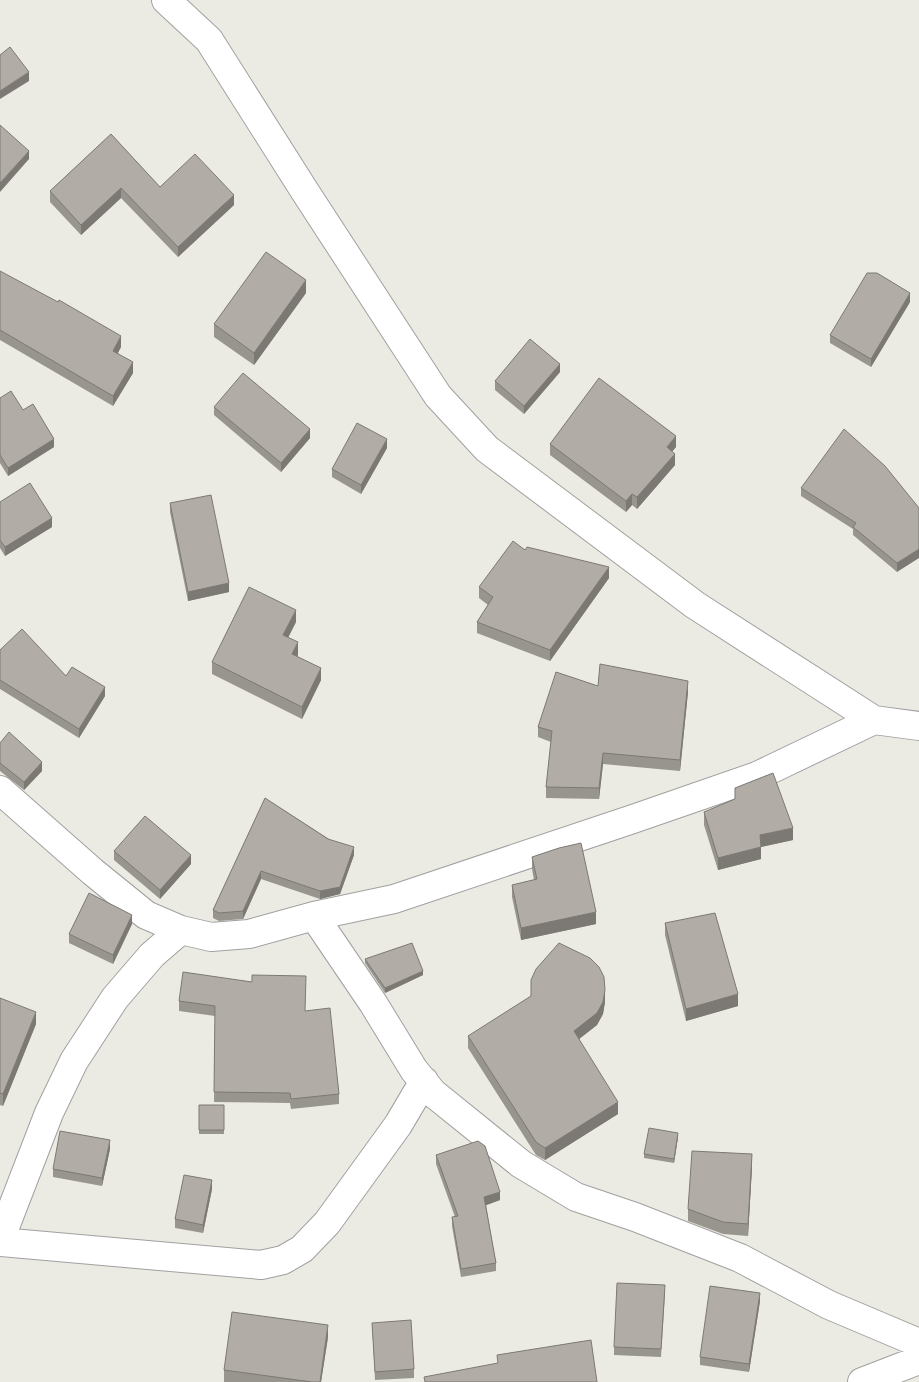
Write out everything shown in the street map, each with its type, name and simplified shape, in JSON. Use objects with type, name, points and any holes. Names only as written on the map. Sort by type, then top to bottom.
[{"type":"street","points":[[166,0],[209,40],[438,396],[487,449],[696,605],[874,720],[919,726]]},
{"type":"street","points":[[0,790],[146,915],[181,930],[211,937],[249,934],[314,916],[394,898],[757,776],[874,720]]},
{"type":"street","points":[[314,916],[373,1003],[414,1070],[433,1093],[521,1164],[576,1197],[635,1216],[740,1258],[829,1305],[919,1343]]},
{"type":"street","points":[[181,930],[152,955],[115,998],[74,1060],[48,1114],[0,1241],[261,1265],[283,1260],[302,1249],[328,1223],[398,1125],[424,1081]]},
{"type":"street","points":[[862,1382],[919,1360]]},
{"type":"building","points":[[10,47],[29,72],[0,91],[0,55]]},
{"type":"building","points":[[0,125],[29,151],[0,183]]},
{"type":"building","points":[[111,134],[160,187],[195,154],[234,195],[178,247],[121,188],[81,225],[50,191]]},
{"type":"building","points":[[266,252],[306,280],[254,353],[214,324]]},
{"type":"building","points":[[0,271],[58,302],[59,300],[121,336],[113,351],[133,362],[113,396],[0,330]]},
{"type":"building","points":[[867,273],[877,273],[910,293],[871,359],[830,335]]},
{"type":"building","points":[[530,339],[560,364],[524,406],[495,381]]},
{"type":"building","points":[[243,373],[310,429],[281,463],[214,407]]},
{"type":"building","points":[[599,378],[676,436],[667,447],[675,454],[637,497],[632,494],[626,501],[550,444]]},
{"type":"building","points":[[11,391],[23,410],[33,404],[54,439],[8,468],[0,455],[0,398]]},
{"type":"building","points":[[357,423],[387,439],[361,485],[332,469]]},
{"type":"building","points":[[844,429],[885,466],[919,508],[919,549],[897,563],[853,527],[856,523],[801,488]]},
{"type":"building","points":[[30,483],[52,518],[5,547],[0,540],[0,502]]},
{"type":"building","points":[[211,495],[229,583],[188,592],[170,503]]},
{"type":"building","points":[[513,541],[525,550],[527,547],[609,567],[550,650],[477,622],[493,597],[479,587]]},
{"type":"building","points":[[249,587],[296,610],[283,635],[298,642],[292,654],[321,668],[302,707],[212,662]]},
{"type":"building","points":[[22,629],[66,676],[72,667],[105,687],[79,729],[0,680],[0,650]]},
{"type":"building","points":[[600,664],[688,681],[680,760],[603,753],[599,788],[546,787],[552,731],[538,727],[556,672],[598,686]]},
{"type":"building","points":[[9,732],[42,762],[24,782],[0,763],[0,743]]},
{"type":"building","points":[[773,773],[793,828],[760,835],[761,847],[718,858],[704,812],[735,799],[735,788]]},
{"type":"building","points":[[265,798],[328,839],[354,847],[340,887],[320,891],[261,871],[243,911],[219,913],[213,910]]},
{"type":"building","points":[[145,816],[191,855],[160,890],[114,851]]},
{"type":"building","points":[[581,843],[596,912],[521,928],[512,885],[537,879],[532,857]]},
{"type":"building","points":[[89,893],[132,915],[113,955],[69,934]]},
{"type":"building","points":[[715,913],[738,994],[686,1009],[665,923]]},
{"type":"building","points":[[412,943],[423,971],[385,988],[365,959]]},
{"type":"building","points":[[559,943],[590,958],[599,967],[604,977],[605,990],[603,1002],[597,1013],[574,1031],[618,1102],[545,1148],[536,1142],[468,1036],[531,996],[531,980],[536,969]]},
{"type":"building","points":[[183,972],[252,982],[252,975],[306,976],[305,1011],[330,1008],[339,1094],[291,1099],[290,1093],[214,1092],[215,1006],[179,1001]]},
{"type":"building","points":[[0,998],[36,1012],[3,1094],[0,1093]]},
{"type":"building","points":[[199,1105],[224,1105],[224,1130],[199,1130]]},
{"type":"building","points":[[649,1128],[678,1133],[674,1159],[644,1154]]},
{"type":"building","points":[[60,1131],[110,1140],[102,1178],[53,1169]]},
{"type":"building","points":[[478,1141],[485,1146],[500,1192],[484,1197],[496,1263],[461,1269],[452,1217],[458,1216],[436,1155]]},
{"type":"building","points":[[692,1151],[752,1154],[748,1224],[723,1222],[688,1209]]},
{"type":"building","points":[[184,1175],[212,1180],[203,1225],[175,1219]]},
{"type":"building","points":[[617,1283],[665,1285],[661,1349],[614,1347]]},
{"type":"building","points":[[710,1286],[760,1293],[749,1364],[700,1357]]},
{"type":"building","points":[[232,1312],[328,1325],[320,1382],[224,1370]]},
{"type":"building","points":[[411,1320],[414,1369],[375,1372],[372,1323]]},
{"type":"building","points":[[591,1340],[597,1382],[425,1382],[424,1377],[498,1363],[497,1355]]}]
